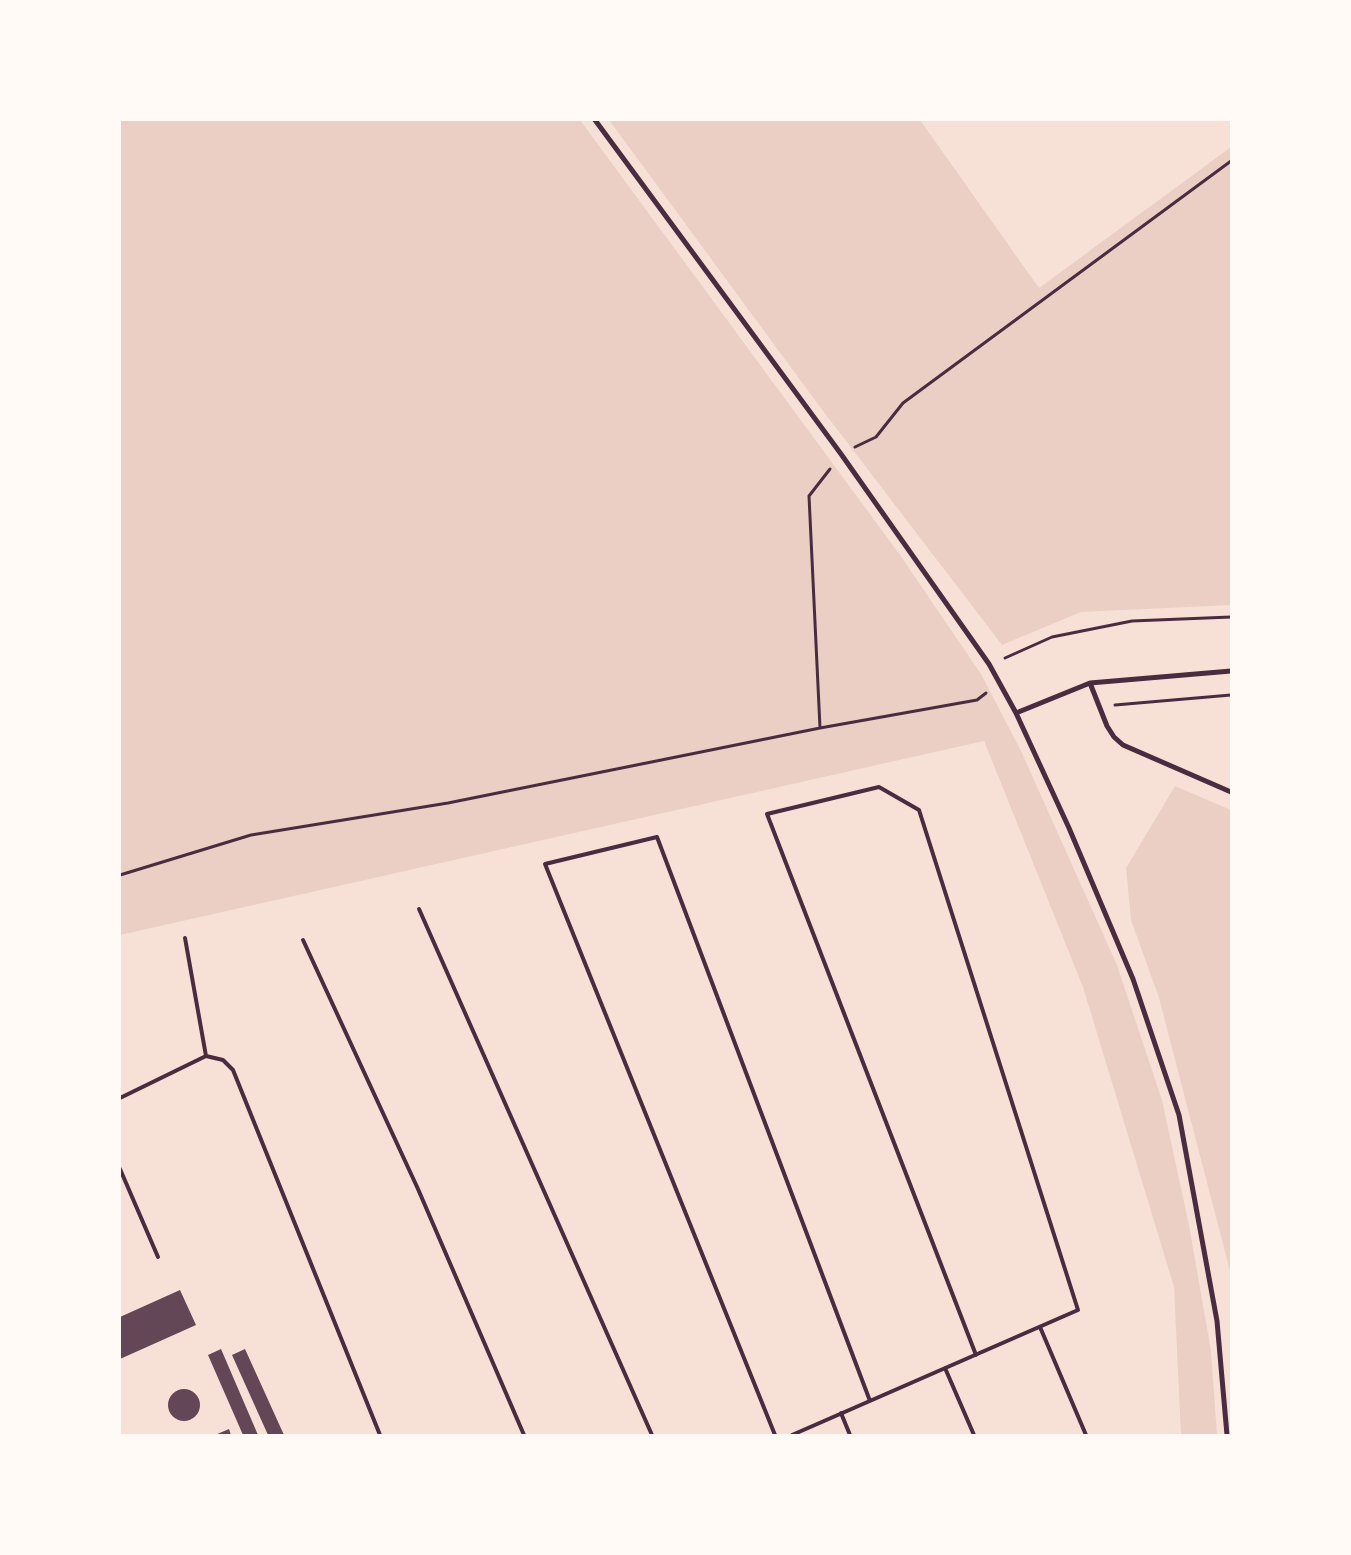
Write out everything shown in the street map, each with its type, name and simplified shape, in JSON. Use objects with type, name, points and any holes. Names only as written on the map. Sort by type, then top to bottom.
[{"type":"street","points":[[595,120],[841,454],[989,664],[1016,713],[1069,828],[1133,979],[1178,1115],[1217,1321],[1227,1435]]},
{"type":"street","points":[[1016,713],[1090,682],[1231,671]]},
{"type":"street","points":[[1090,682],[1110,732],[1123,745],[1231,792]]},
{"type":"lane","points":[[792,1435],[1078,1310],[919,810],[879,787],[767,814],[976,1354]]},
{"type":"lane","points":[[775,1435],[545,864],[657,838],[870,1401]]},
{"type":"lane","points":[[419,910],[652,1435]]},
{"type":"lane","points":[[184,938],[206,1056]]},
{"type":"lane","points":[[303,940],[418,1189],[524,1435]]},
{"type":"lane","points":[[120,1098],[206,1056],[223,1060],[237,1077],[380,1435]]},
{"type":"lane","points":[[120,1169],[158,1256]]},
{"type":"lane","points":[[1040,1327],[1086,1435]]},
{"type":"lane","points":[[946,1368],[974,1435]]},
{"type":"lane","points":[[842,1413],[850,1435]]},
{"type":"path","points":[[820,728],[809,496],[841,454],[876,437],[902,403],[1231,161]]},
{"type":"path","points":[[989,664],[1052,637],[1132,620],[1231,617]]},
{"type":"path","points":[[120,875],[251,835],[448,803],[820,728],[976,700],[1000,683]]},
{"type":"path","points":[[1099,706],[1231,695]]},
{"type":"shaded area","points":[[120,120],[580,120],[900,555],[981,674],[1021,751],[1117,965],[1162,1100],[1189,1225],[1211,1351],[1217,1435],[1181,1435],[1174,1287],[1083,987],[984,741],[120,935]]},
{"type":"shaded area","points":[[609,120],[920,120],[1039,288],[1231,147],[1231,605],[1081,612],[1002,645],[820,407]]},
{"type":"shaded area","points":[[1175,786],[1231,810],[1231,1275],[1159,998],[1131,920],[1126,868]]},
{"type":"building","points":[[180,1290],[196,1325],[120,1359],[120,1317]]},
{"type":"building","points":[[221,1349],[258,1435],[243,1435],[208,1355]]},
{"type":"building","points":[[245,1349],[284,1435],[268,1435],[232,1355]]},
{"type":"building","points":[[184,1389],[196,1393],[200,1405],[196,1417],[184,1421],[172,1417],[168,1405],[172,1393]]},
{"type":"building","points":[[229,1429],[231,1435],[215,1435]]}]
